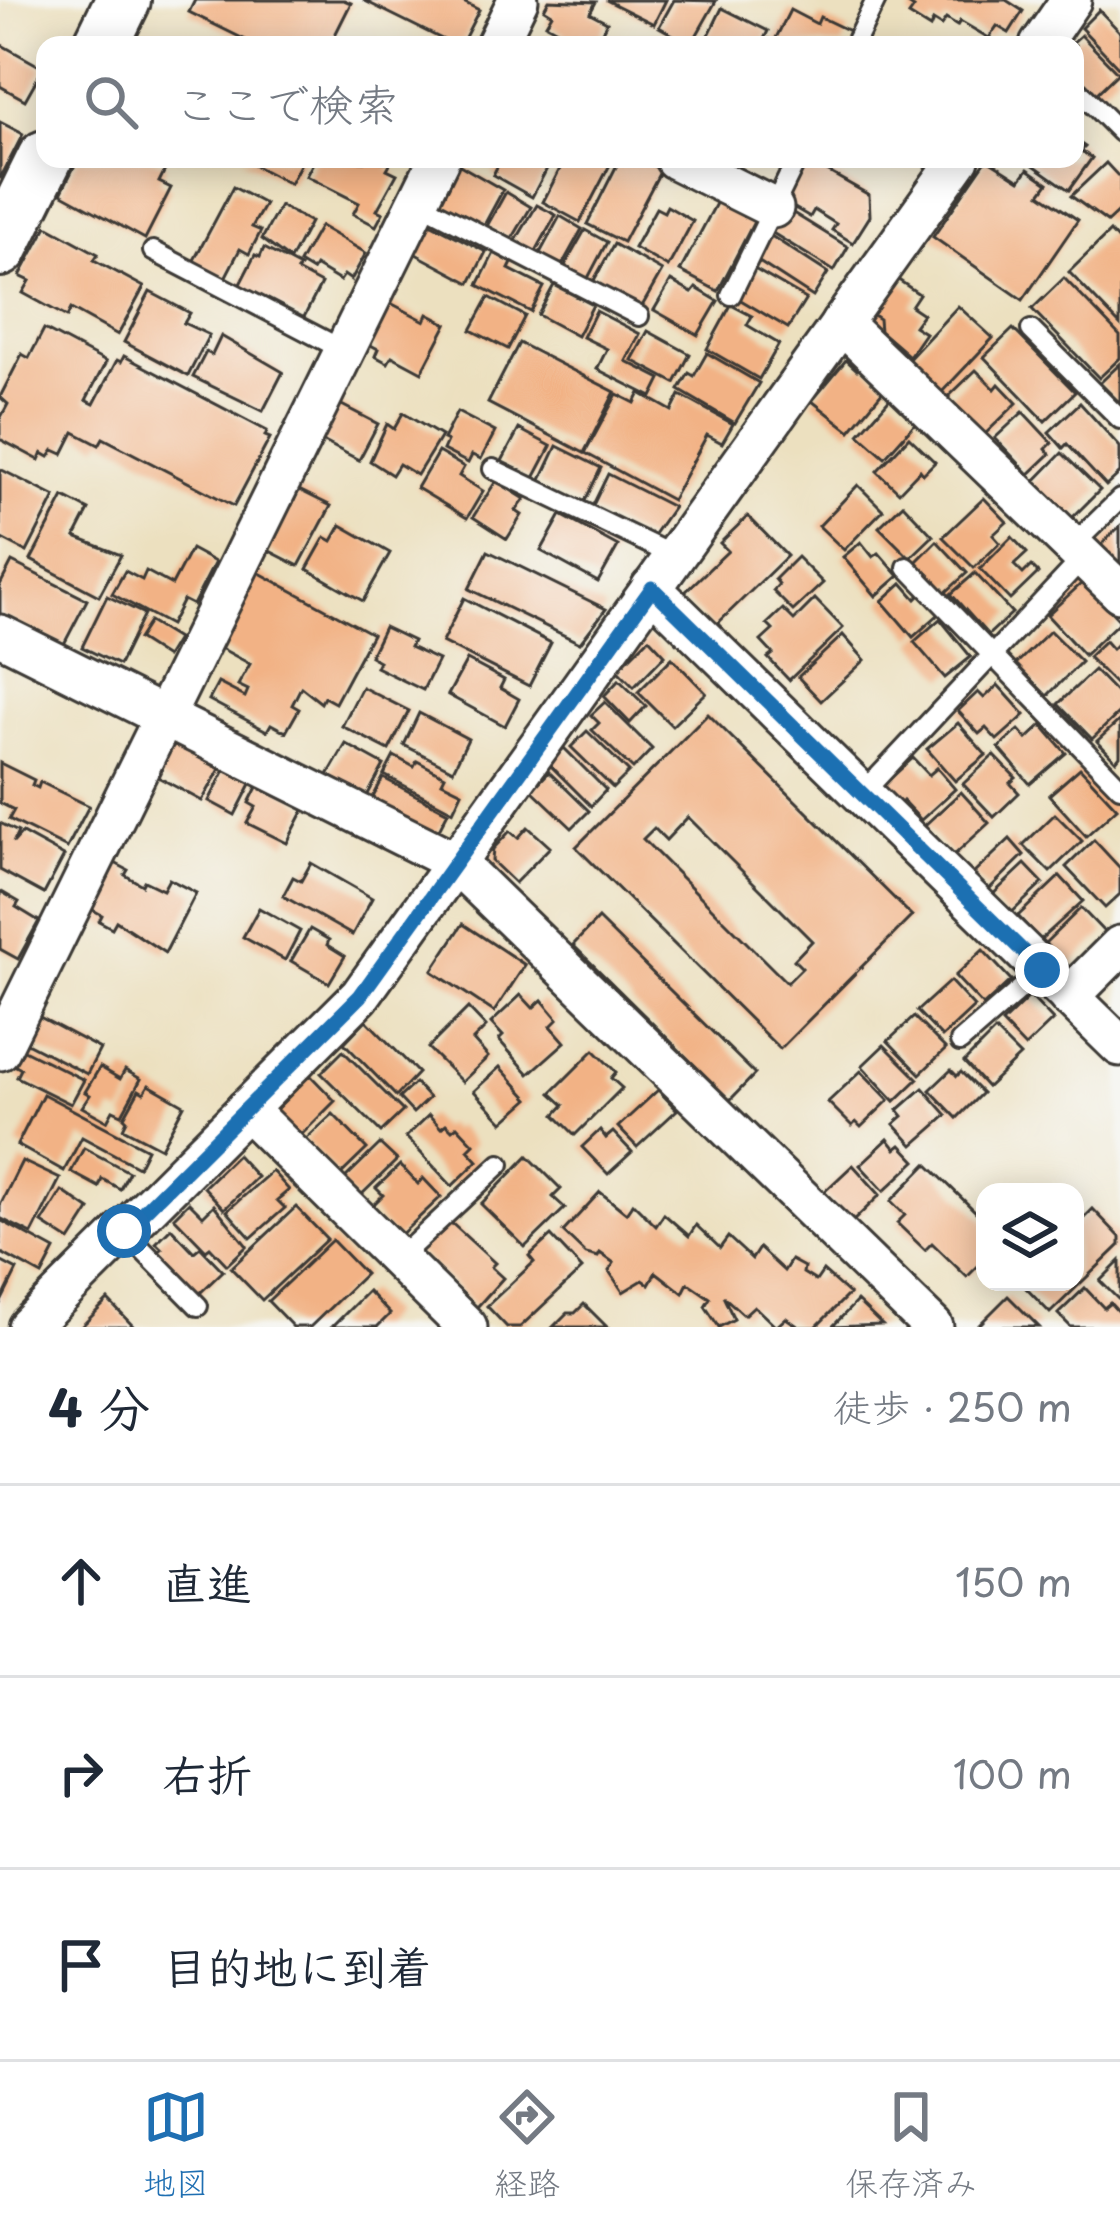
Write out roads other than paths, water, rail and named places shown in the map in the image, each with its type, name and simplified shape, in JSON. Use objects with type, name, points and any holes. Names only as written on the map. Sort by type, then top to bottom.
[{"type":"main road","points":[[105,36],[123,0]]},
{"type":"main road","points":[[3,236],[40,168]]},
{"type":"street","points":[[500,36],[518,0]]},
{"type":"street","points":[[1046,36],[1072,0]]},
{"type":"street","points":[[0,1050],[435,168]]},
{"type":"street","points":[[693,168],[773,208]]},
{"type":"street","points":[[28,1327],[360,996],[952,168]]},
{"type":"street","points":[[842,322],[1120,592]]},
{"type":"street","points":[[663,572],[862,794],[1120,1046]]},
{"type":"street","points":[[0,635],[455,862],[932,1327]]},
{"type":"street","points":[[1056,983],[1120,946]]},
{"type":"street","points":[[246,1109],[464,1326]]},
{"type":"lane","points":[[858,36],[876,0]]},
{"type":"lane","points":[[1084,96],[1120,132]]},
{"type":"lane","points":[[731,296],[793,168]]},
{"type":"lane","points":[[418,202],[639,316]]},
{"type":"lane","points":[[153,251],[345,351]]},
{"type":"lane","points":[[1031,330],[1120,419]]},
{"type":"lane","points":[[493,469],[663,572]]},
{"type":"lane","points":[[862,794],[992,655],[1120,500]]},
{"type":"lane","points":[[907,567],[1120,787]]},
{"type":"lane","points":[[960,1042],[1056,983]]},
{"type":"lane","points":[[398,1259],[500,1164]]},
{"type":"lane","points":[[124,1231],[198,1306]]}]
